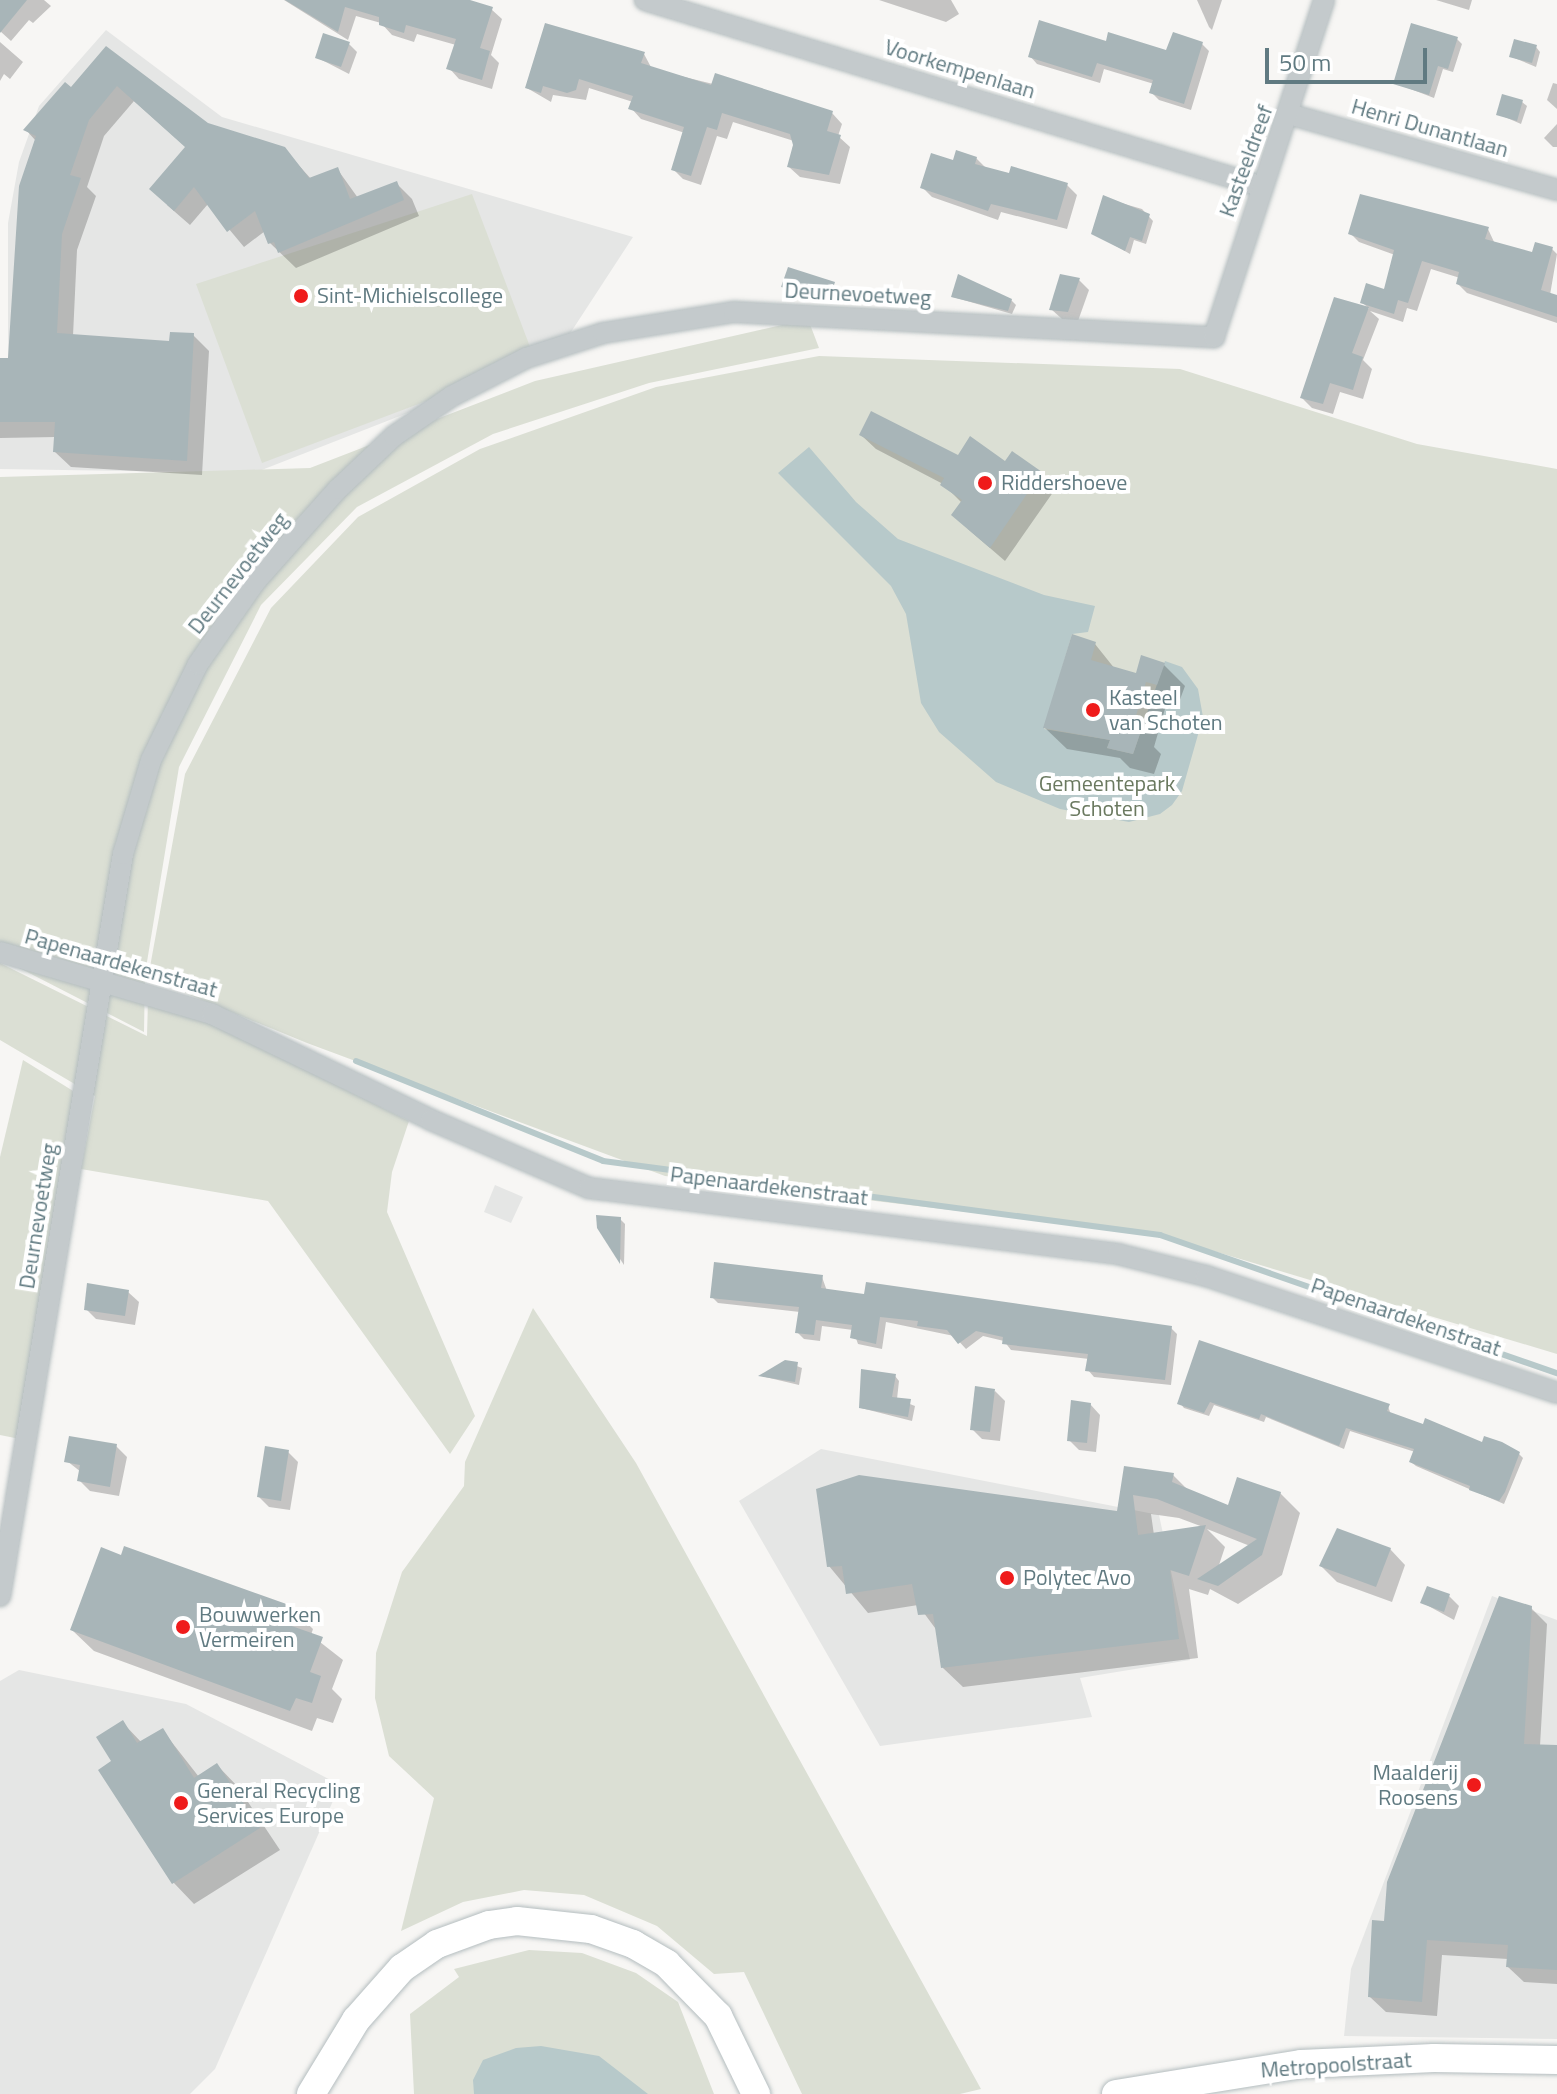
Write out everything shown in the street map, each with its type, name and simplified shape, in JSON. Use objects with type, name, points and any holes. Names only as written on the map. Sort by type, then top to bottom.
[{"type":"street","name":"Voorkempenlaan","points":[[645,0],[1260,186]]},
{"type":"street","name":"Kasteeldreef","points":[[1214,337],[1260,186],[1289,114],[1324,0]]},
{"type":"street","name":"Henri Dunantlaan","points":[[1289,114],[1557,190]]},
{"type":"street","name":"Deurnevoetweg","points":[[0,1596],[98,982],[123,854],[151,760],[198,664],[255,582],[338,489],[394,436],[452,396],[526,358],[603,333],[734,312],[1214,337]]},
{"type":"street","name":"Papenaardekenstraat","points":[[0,952],[212,1014],[431,1120],[589,1188],[1118,1254],[1206,1276],[1557,1393]]},
{"type":"street","points":[[314,2089],[378,1989],[437,1944],[489,1925],[517,1921],[591,1929],[633,1944],[698,1991],[737,2048],[756,2094]]},
{"type":"street","name":"Metropoolstraat","points":[[1116,2094],[1355,2060],[1557,2060]]},
{"type":"shaded area","name":"Sint-Michielscollege","points":[[106,30],[222,117],[633,237],[556,355],[254,473],[0,469],[0,385],[8,385],[8,223],[19,162],[39,106]]},
{"type":"shaded area","points":[[809,447],[856,502],[898,539],[1044,595],[1095,606],[1088,632],[1072,634],[1044,729],[1110,740],[1107,748],[1133,754],[1165,661],[1182,667],[1198,689],[1203,717],[1182,791],[1172,805],[1160,814],[1129,822],[1060,809],[996,782],[939,732],[921,703],[906,614],[891,586],[778,473]]},
{"type":"shaded area","points":[[495,1185],[523,1197],[511,1223],[484,1212]]},
{"type":"shaded area","points":[[821,1449],[1159,1515],[1190,1660],[1080,1678],[1092,1717],[880,1746],[739,1501]]},
{"type":"shaded area","name":"Maalderij Roosens","points":[[1492,1596],[1557,1620],[1557,2039],[1344,2036],[1351,1969]]},
{"type":"shaded area","points":[[19,1670],[186,1704],[340,1785],[215,2069],[190,2094],[0,2094],[0,1681]]},
{"type":"shaded area","points":[[541,2046],[599,2056],[648,2094],[474,2094],[473,2080],[483,2060],[516,2048]]},
{"type":"green space","points":[[472,194],[535,360],[262,463],[196,284]]},
{"type":"green space","points":[[808,319],[819,348],[649,383],[493,434],[357,507],[261,605],[179,767],[145,974],[144,1032],[0,958],[0,477],[310,468],[535,381]]},
{"type":"green space","name":"Gemeentepark Schoten","points":[[819,356],[1180,369],[1417,444],[1557,469],[1557,1354],[1160,1235],[665,1176],[307,1043],[148,978],[185,774],[271,608],[358,517],[480,449],[656,387]]},
{"type":"green space","points":[[0,963],[147,1036],[148,1000],[207,1021],[409,1121],[392,1172],[387,1212],[475,1416],[450,1454],[268,1201],[81,1169],[95,1096],[0,1040]]},
{"type":"green space","points":[[23,1060],[91,1102],[20,1439],[0,1435],[0,1157]]},
{"type":"green space","points":[[533,1308],[636,1463],[981,2089],[960,2094],[802,2094],[744,1972],[714,1974],[657,1926],[584,1895],[524,1890],[463,1902],[401,1931],[434,1798],[389,1756],[375,1698],[376,1653],[402,1572],[464,1486],[465,1462]]},
{"type":"green space","points":[[529,1950],[582,1953],[636,1973],[678,2002],[714,2094],[414,2094],[410,2014],[459,1977],[454,1969]]},
{"type":"building","points":[[0,0],[27,0],[0,33]]},
{"type":"building","points":[[285,0],[470,0],[493,7],[480,48],[490,51],[482,80],[446,69],[456,39],[406,25],[404,33],[379,25],[379,17],[345,7],[338,32]]},
{"type":"building","points":[[1039,20],[1106,41],[1108,32],[1166,50],[1173,32],[1203,42],[1184,104],[1149,93],[1153,80],[1097,63],[1092,77],[1028,57]]},
{"type":"building","points":[[545,23],[645,52],[641,63],[711,85],[715,73],[833,111],[827,131],[841,135],[829,175],[787,167],[793,145],[790,134],[722,113],[717,130],[707,127],[691,176],[671,170],[684,127],[628,109],[633,96],[579,79],[576,90],[567,93],[543,86],[541,93],[525,88]]},
{"type":"building","points":[[1411,23],[1458,37],[1448,69],[1438,66],[1429,95],[1393,84]]},
{"type":"building","points":[[323,33],[350,42],[341,67],[315,58]]},
{"type":"building","points":[[1514,39],[1537,45],[1532,63],[1509,57]]},
{"type":"building","points":[[106,46],[208,123],[285,147],[309,178],[338,167],[350,199],[397,181],[404,200],[278,253],[274,242],[268,244],[255,211],[227,232],[194,187],[174,211],[149,189],[185,147],[117,86],[89,120],[70,175],[81,178],[62,234],[57,333],[169,341],[170,332],[194,333],[187,461],[53,452],[55,422],[0,422],[0,358],[8,358],[19,186],[36,136],[23,130],[65,82],[71,87]]},
{"type":"building","points":[[1502,94],[1523,100],[1517,121],[1496,115]]},
{"type":"building","points":[[956,150],[977,157],[975,164],[1009,173],[1011,166],[1068,183],[1057,220],[991,204],[988,211],[920,188],[931,153],[953,160]]},
{"type":"building","points":[[1360,194],[1489,227],[1485,239],[1532,252],[1535,242],[1553,247],[1541,290],[1557,295],[1557,317],[1456,284],[1459,272],[1422,261],[1408,303],[1398,300],[1394,314],[1360,303],[1366,283],[1384,289],[1394,250],[1348,234]]},
{"type":"building","points":[[1103,195],[1150,214],[1142,241],[1130,237],[1125,251],[1091,234]]},
{"type":"building","points":[[788,267],[835,282],[830,297],[781,287]]},
{"type":"building","points":[[958,274],[1012,299],[1008,311],[951,297]]},
{"type":"building","points":[[1060,274],[1080,278],[1068,312],[1049,310]]},
{"type":"building","points":[[1334,297],[1369,307],[1352,353],[1363,357],[1353,390],[1330,383],[1323,404],[1300,398]]},
{"type":"building","points":[[871,411],[958,455],[970,436],[1005,461],[1012,451],[1042,472],[990,548],[951,515],[962,500],[940,485],[944,478],[859,435]]},
{"type":"building","name":"Kasteel van Schoten","points":[[1072,634],[1096,642],[1091,660],[1136,673],[1141,655],[1165,663],[1157,685],[1146,682],[1132,729],[1141,731],[1133,754],[1107,748],[1110,740],[1043,728]]},
{"type":"building","points":[[596,1215],[621,1217],[620,1264],[597,1228]]},
{"type":"building","points":[[714,1262],[823,1275],[821,1288],[864,1294],[866,1282],[1172,1326],[1165,1380],[1085,1371],[1088,1354],[1002,1344],[1003,1337],[976,1331],[958,1344],[947,1330],[917,1326],[918,1321],[880,1317],[876,1344],[850,1338],[852,1325],[816,1320],[814,1335],[795,1333],[799,1307],[710,1298]]},
{"type":"building","points":[[87,1283],[129,1290],[125,1316],[84,1310]]},
{"type":"building","points":[[1199,1340],[1390,1404],[1387,1411],[1423,1424],[1425,1418],[1482,1442],[1484,1436],[1502,1442],[1520,1452],[1505,1492],[1499,1501],[1469,1490],[1470,1486],[1409,1462],[1414,1449],[1346,1428],[1339,1446],[1261,1414],[1259,1419],[1210,1402],[1204,1413],[1177,1404]]},
{"type":"building","points":[[785,1360],[798,1362],[795,1382],[758,1376]]},
{"type":"building","points":[[861,1369],[896,1374],[892,1397],[911,1399],[908,1417],[859,1408]]},
{"type":"building","points":[[975,1386],[995,1389],[990,1432],[970,1430]]},
{"type":"building","points":[[1071,1400],[1091,1403],[1087,1443],[1067,1441]]},
{"type":"building","points":[[69,1436],[117,1444],[110,1487],[77,1481],[80,1465],[64,1462]]},
{"type":"building","points":[[265,1446],[289,1450],[281,1501],[257,1497]]},
{"type":"building","name":"Polytec Avo","points":[[1124,1466],[1174,1473],[1172,1482],[1228,1505],[1237,1477],[1281,1492],[1262,1555],[1218,1586],[1197,1579],[1257,1539],[1157,1499],[1133,1495],[1138,1535],[1206,1525],[1189,1576],[1170,1570],[1179,1639],[941,1668],[933,1614],[918,1615],[912,1584],[846,1594],[842,1566],[827,1567],[816,1489],[859,1475],[1117,1511]]},
{"type":"building","points":[[1337,1528],[1391,1548],[1376,1587],[1319,1566]]},
{"type":"building","name":"Bouwwerken Vermeiren","points":[[124,1546],[292,1606],[286,1624],[323,1637],[310,1672],[321,1676],[312,1703],[296,1698],[290,1711],[70,1630],[101,1547],[121,1555]]},
{"type":"building","points":[[1427,1586],[1450,1594],[1444,1612],[1420,1603]]},
{"type":"building","name":"Maalderij Roosens","points":[[1499,1596],[1532,1606],[1524,1744],[1557,1745],[1557,1970],[1506,1967],[1508,1945],[1427,1940],[1422,2002],[1368,1997],[1372,1920],[1384,1921],[1387,1882]]},
{"type":"building","name":"General Recycling Services Europe","points":[[123,1720],[137,1743],[163,1728],[194,1778],[217,1763],[260,1828],[172,1884],[98,1770],[111,1761],[96,1737]]},
{"type":"waterway","points":[[356,1061],[603,1161],[1160,1235],[1557,1373]]},
{"type":"place","name":"Sint-Michielscollege","points":[[301,296]]},
{"type":"place","name":"Riddershoeve","points":[[985,483]]},
{"type":"place","name":"Kasteel van Schoten","points":[[1093,710]]},
{"type":"place","name":"Polytec Avo","points":[[1007,1578]]},
{"type":"place","name":"Bouwwerken Vermeiren","points":[[183,1627]]},
{"type":"place","name":"Maalderij Roosens","points":[[1474,1785]]},
{"type":"place","name":"General Recycling Services Europe","points":[[181,1803]]}]
